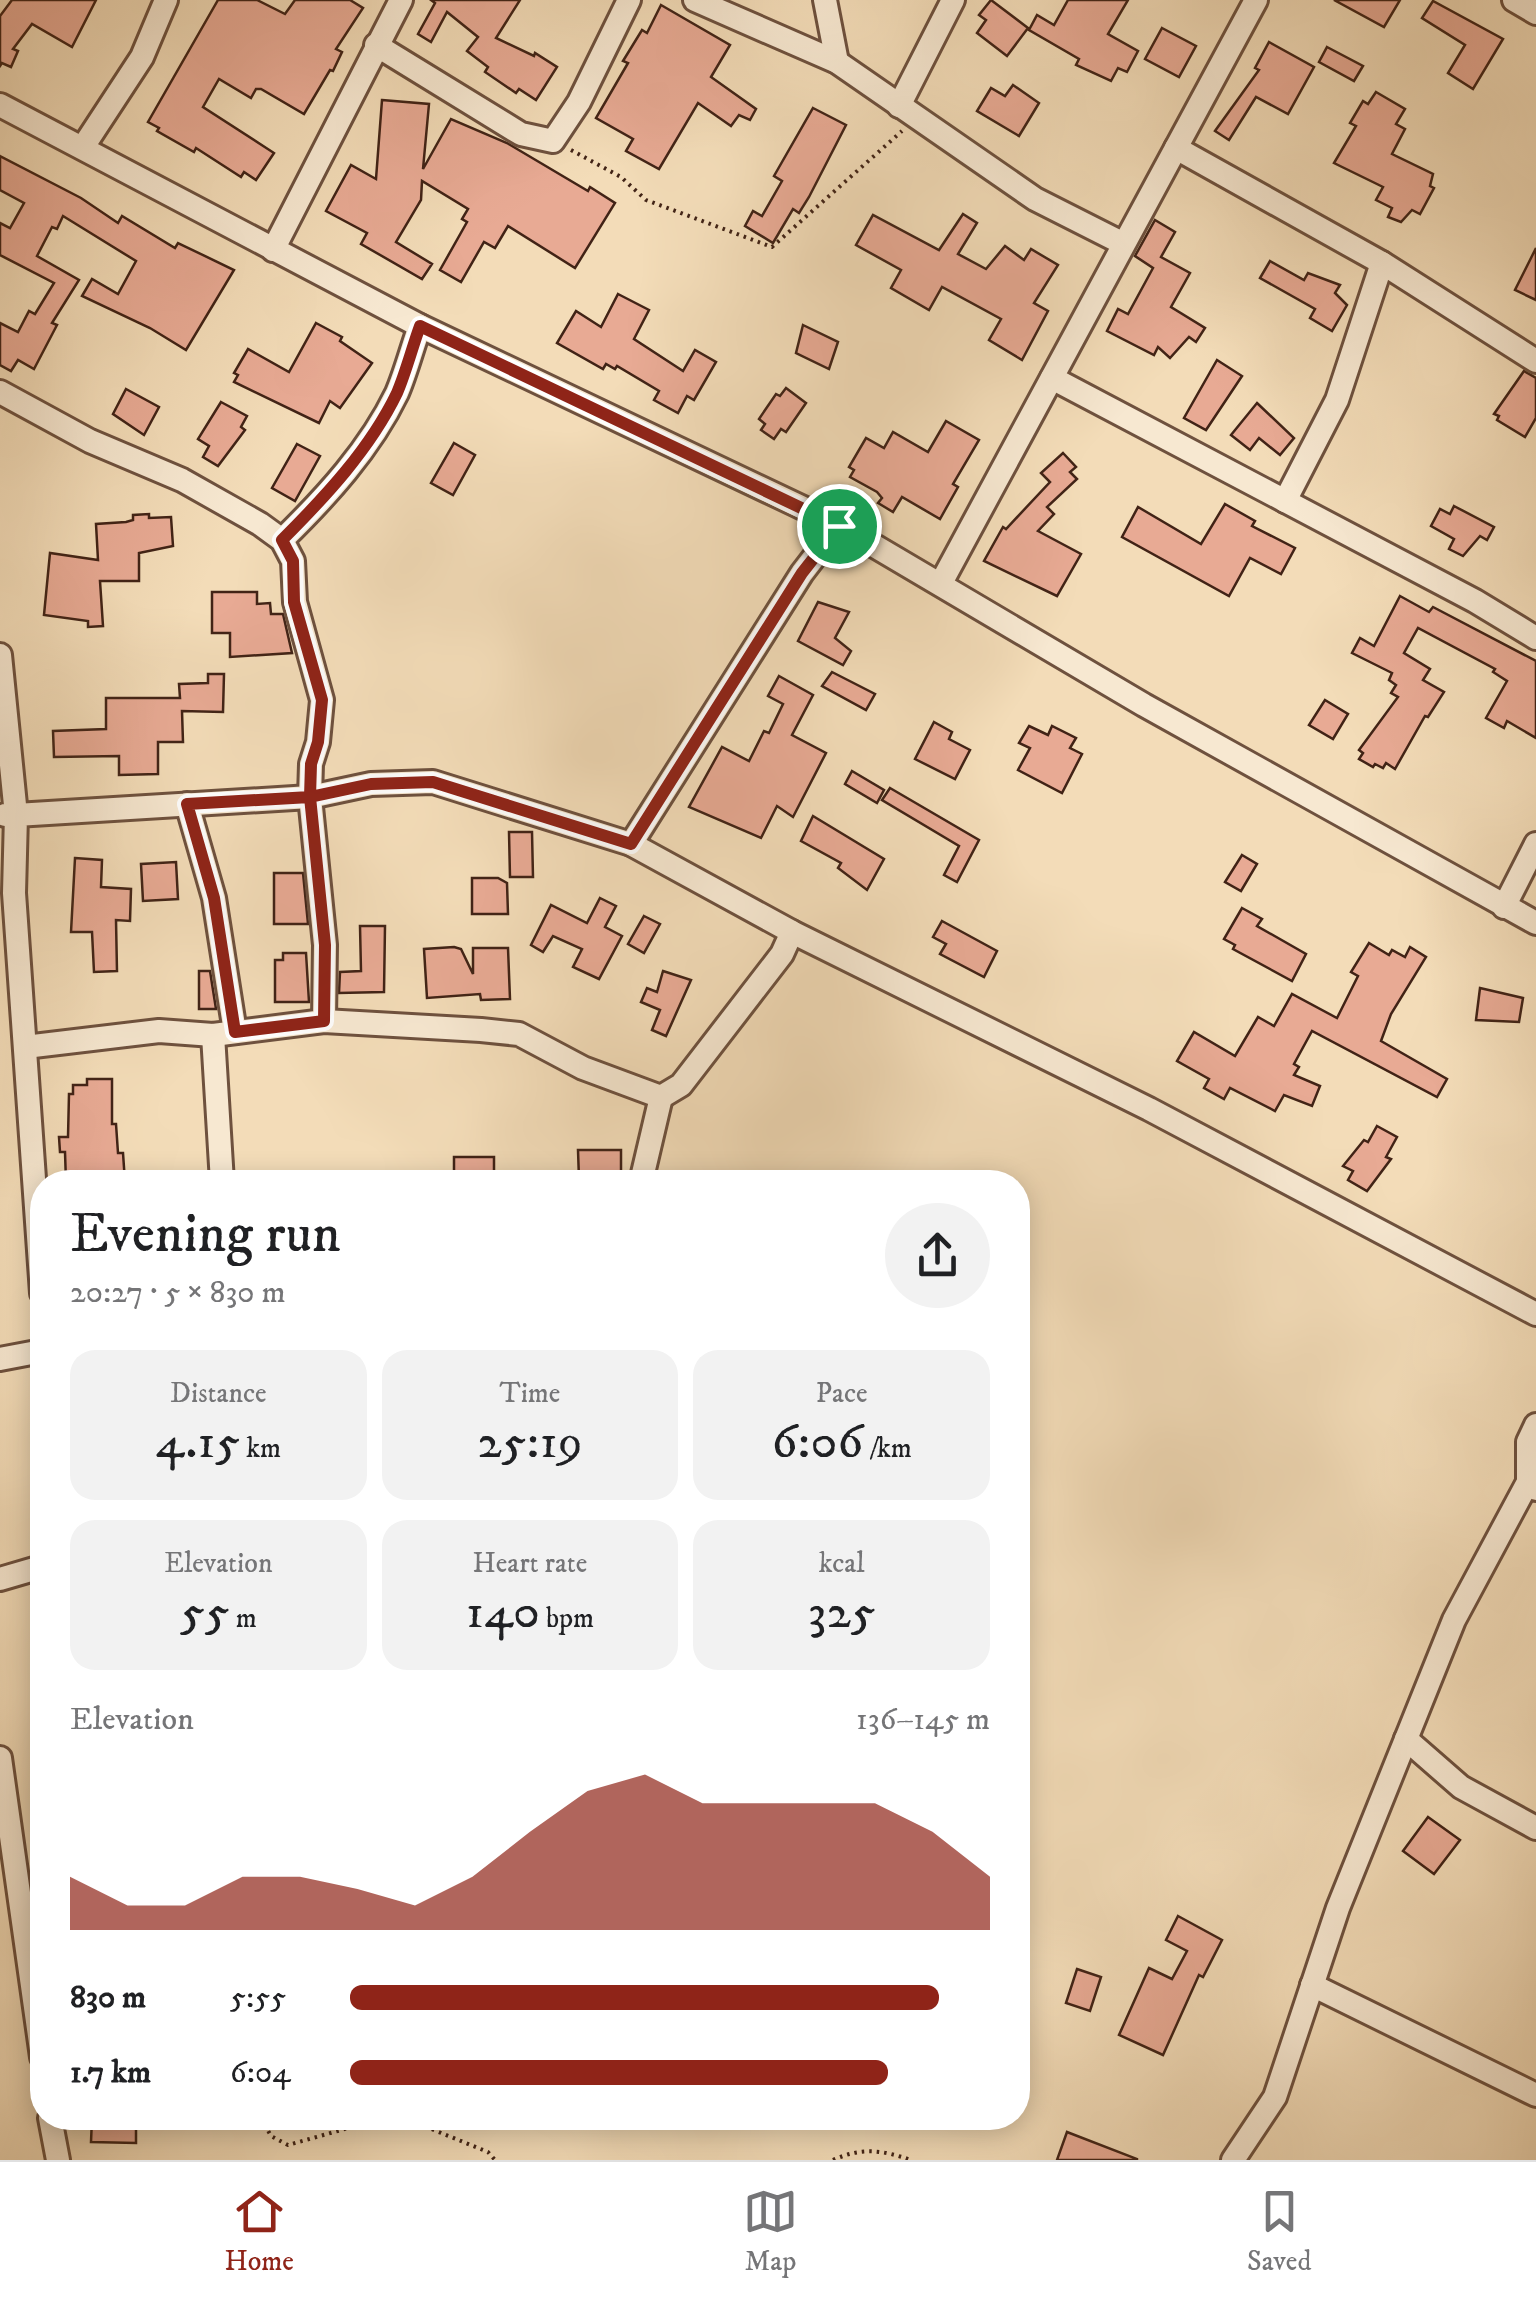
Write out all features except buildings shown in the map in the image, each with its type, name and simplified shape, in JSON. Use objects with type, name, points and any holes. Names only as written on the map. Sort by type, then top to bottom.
[{"type":"street","points":[[83,147],[142,58],[166,0]]},
{"type":"street","points":[[273,250],[401,0]]},
{"type":"street","points":[[376,46],[521,134],[553,141],[579,102],[629,0]]},
{"type":"street","points":[[695,0],[837,62],[1034,199],[1122,243]]},
{"type":"street","points":[[825,0],[837,62]]},
{"type":"street","points":[[909,111],[952,0]]},
{"type":"street","points":[[941,583],[1256,0]]},
{"type":"street","points":[[1514,0],[1536,13]]},
{"type":"street","points":[[0,105],[420,326],[839,526],[1144,705],[1536,922]]},
{"type":"street","points":[[1176,148],[1382,264],[1536,361]]},
{"type":"street","points":[[1285,501],[1337,400],[1382,264]]},
{"type":"street","points":[[282,540],[320,502],[360,452],[396,393],[420,326]]},
{"type":"street","points":[[1052,378],[1475,600],[1536,638]]},
{"type":"street","points":[[0,392],[90,441],[182,480],[282,540],[293,561],[294,602],[322,700],[318,742],[311,764],[310,797],[325,945],[324,1021]]},
{"type":"street","points":[[631,844],[802,573],[839,526]]},
{"type":"street","points":[[0,656],[33,1170]]},
{"type":"street","points":[[8,815],[310,797],[371,784],[433,782],[631,844],[792,932],[1149,1110],[1536,1314]]},
{"type":"street","points":[[187,804],[214,898],[224,1034],[222,1170]]},
{"type":"street","points":[[1504,906],[1536,844]]},
{"type":"street","points":[[644,1170],[661,1097],[681,1085],[782,954],[792,932]]},
{"type":"street","points":[[24,1047],[160,1030],[224,1034],[324,1021],[519,1034],[583,1068],[661,1097]]},
{"type":"street","points":[[0,1359],[30,1353]]},
{"type":"street","points":[[1233,2160],[1275,2097],[1338,1908],[1454,1620],[1532,1485],[1528,1442],[1536,1425]]},
{"type":"street","points":[[0,1579],[30,1570]]},
{"type":"street","points":[[1406,1738],[1461,1787],[1536,1828]]},
{"type":"street","points":[[0,1758],[30,1976]]},
{"type":"street","points":[[1312,1985],[1536,2096]]},
{"type":"street","points":[[52,2130],[58,2160]]},
{"type":"path","points":[[553,141],[622,177],[646,200],[684,210],[717,228],[772,247],[909,111]]},
{"type":"path","points":[[268,2130],[288,2145],[341,2130]]},
{"type":"path","points":[[434,2130],[488,2152],[495,2160]]},
{"type":"path","points":[[833,2160],[854,2150],[874,2150],[911,2160]]},
{"type":"route","points":[[839,526],[420,326],[396,393],[360,452],[320,502],[282,540],[293,561],[294,602],[322,700],[318,742],[311,764],[310,797],[187,804],[214,898],[235,1032],[324,1021],[325,945],[310,797],[371,784],[433,782],[631,844],[802,573],[839,526]]}]
